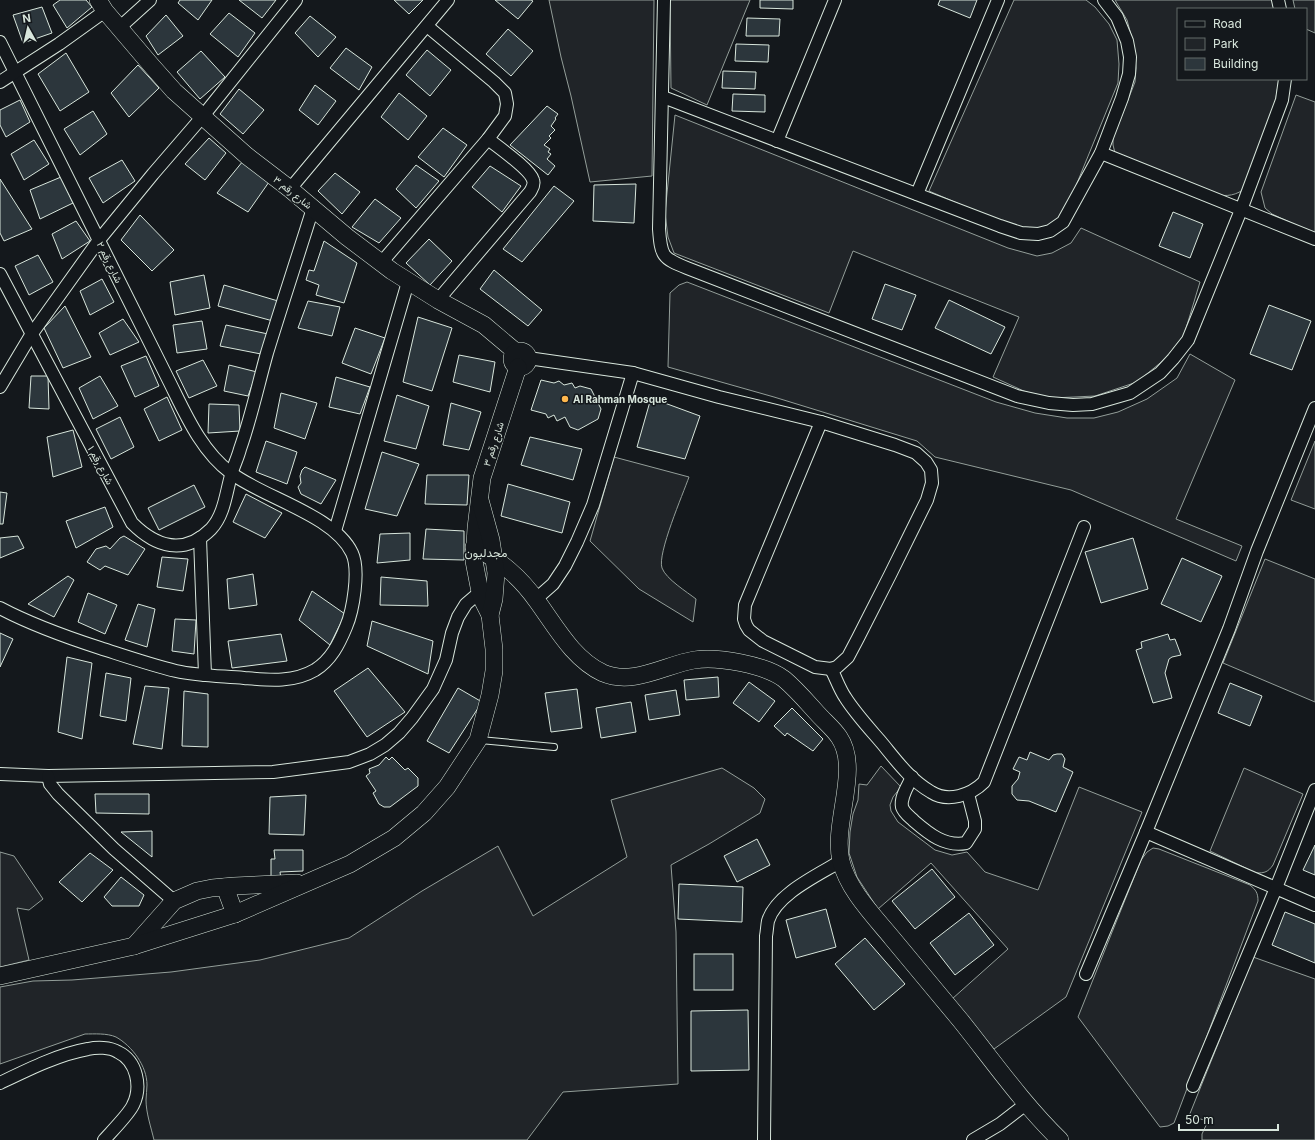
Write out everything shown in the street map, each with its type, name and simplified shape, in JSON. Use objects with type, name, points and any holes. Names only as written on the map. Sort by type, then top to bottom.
[{"type":"street","points":[[119,28],[150,0]]},
{"type":"street","points":[[0,387],[31,335],[99,240],[152,174],[203,116],[296,0]]},
{"type":"street","points":[[290,189],[448,0]]},
{"type":"street","points":[[664,0],[659,229],[660,244],[663,255],[669,261],[1017,396],[1049,403],[1073,406],[1092,404],[1112,400],[1130,393],[1160,373],[1188,340],[1241,210],[1282,100],[1286,80]]},
{"type":"street","points":[[777,141],[835,0]]},
{"type":"street","points":[[917,194],[998,0]]},
{"type":"street","points":[[663,97],[1000,226],[1021,233],[1038,234],[1050,231],[1063,222],[1101,153],[1124,92],[1129,74],[1130,63],[1127,41],[1117,17],[1104,0]]},
{"type":"street","points":[[0,82],[77,32],[102,5]]},
{"type":"street","name":"شارع رقم ٣","points":[[102,5],[119,28],[174,91],[247,156],[381,263],[408,282],[484,325],[520,359],[482,478],[474,547],[474,561],[480,592],[490,615]]},
{"type":"street","points":[[381,263],[488,139],[505,116],[507,104],[505,93],[427,26]]},
{"type":"street","name":"شارع رقم ٢","points":[[0,42],[186,416],[207,450],[231,474],[335,531]]},
{"type":"street","points":[[438,300],[534,186],[534,180],[526,169],[488,139]]},
{"type":"street","points":[[1101,153],[1315,239]]},
{"type":"street","name":"شارع رقم ١","points":[[0,274],[132,523],[148,536],[164,544],[174,546],[185,545],[200,538],[212,527],[220,514],[267,353],[313,208]]},
{"type":"street","points":[[0,608],[17,617],[73,639],[177,671],[205,675],[278,681],[299,677],[314,671],[327,661],[341,639],[349,620],[356,578],[356,565],[352,554],[345,542],[335,531],[408,282]]},
{"type":"street","points":[[520,359],[633,373],[719,397],[821,422],[895,445],[916,453],[926,462],[931,470],[932,483],[927,500],[858,638],[845,660],[837,667],[831,669],[820,669],[815,667],[763,641],[749,630],[744,619],[745,605],[821,422]]},
{"type":"street","points":[[536,600],[553,584],[565,566],[593,505],[633,373]]},
{"type":"street","points":[[1086,974],[1146,832],[1229,628],[1257,551],[1315,408]]},
{"type":"street","points":[[0,976],[134,946],[235,914],[350,864],[394,838],[424,812],[447,787],[478,740],[490,695],[494,671],[494,649],[490,615],[496,573],[489,534],[480,500]]},
{"type":"street","points":[[831,669],[844,696],[903,769],[932,793],[944,797],[968,794],[984,782],[1084,527]]},
{"type":"street","points":[[200,538],[205,675]]},
{"type":"street","points":[[474,547],[494,557],[511,571],[536,600],[558,632],[573,650],[589,664],[604,673],[619,677],[631,676],[652,672],[695,660],[715,660],[743,663],[765,670],[783,678],[797,691],[839,737],[845,749],[848,761],[839,842],[841,860],[847,878],[866,907],[960,1020],[1026,1104],[1058,1139]]},
{"type":"street","points":[[0,774],[48,776],[273,772],[349,762],[370,754],[386,745],[412,718],[432,689],[446,660],[452,633],[458,617],[466,604],[480,592]]},
{"type":"street","points":[[48,776],[50,784],[58,794],[114,849],[174,901]]},
{"type":"street","points":[[912,777],[904,795],[902,806],[906,813],[933,837],[946,842],[959,845],[966,843],[976,829],[968,794]]},
{"type":"street","points":[[1193,1086],[1276,888],[1315,790]]},
{"type":"street","points":[[1146,832],[1315,905]]},
{"type":"street","points":[[764,1140],[766,936],[768,921],[776,906],[795,889],[841,860]]},
{"type":"street","points":[[134,946],[174,901],[197,891],[225,887],[308,882]]},
{"type":"street","points":[[225,887],[235,914]]},
{"type":"street","points":[[0,1083],[48,1060],[88,1049],[104,1048],[118,1051],[130,1062],[137,1076],[137,1091],[133,1106],[104,1140]]},
{"type":"street","points":[[973,1140],[1000,1124],[1026,1104]]},
{"type":"lane","points":[[478,740],[554,747]]},
{"type":"green space","points":[[549,0],[654,0],[652,176],[590,182]]},
{"type":"green space","points":[[670,0],[750,0],[707,105],[671,88]]},
{"type":"green space","points":[[1014,0],[1086,0],[1095,7],[1109,24],[1117,40],[1119,64],[1118,83],[1066,210],[1050,227],[1026,231],[929,191]]},
{"type":"green space","points":[[1115,0],[1272,0],[1275,8],[1177,8],[1177,80],[1279,80],[1273,116],[1243,190],[1235,194],[1228,195],[1211,194],[1115,153],[1113,138],[1135,82],[1136,68],[1134,46],[1127,20]]},
{"type":"green space","points":[[1293,0],[1315,0],[1315,33],[1307,29],[1307,8],[1295,8]]},
{"type":"green space","points":[[1296,95],[1315,102],[1315,234],[1272,214],[1265,208],[1261,192]]},
{"type":"green space","points":[[675,115],[1008,248],[1037,256],[1052,253],[1071,243],[1081,228],[1200,282],[1184,335],[1165,359],[1137,382],[1095,396],[1053,398],[1026,392],[993,377],[1019,317],[853,251],[829,313],[674,253],[668,237],[665,213]]},
{"type":"green space","points":[[687,282],[996,402],[1035,413],[1067,418],[1094,418],[1118,412],[1147,399],[1177,378],[1190,354],[1235,380],[1176,519],[1242,546],[1236,561],[1071,490],[935,457],[917,441],[774,397],[668,367],[670,293],[679,285]]},
{"type":"green space","points":[[1315,441],[1315,509],[1291,500]]},
{"type":"green space","points":[[614,457],[689,477],[663,550],[661,561],[664,572],[677,585],[696,599],[693,622],[639,589],[590,541]]},
{"type":"green space","points":[[1265,559],[1315,579],[1315,702],[1223,663]]},
{"type":"green space","points":[[881,766],[901,787],[893,797],[890,805],[891,811],[898,822],[935,850],[952,855],[967,852],[985,872],[1038,890],[1079,787],[1142,812],[1066,997],[994,1049],[952,999],[1008,949],[931,863],[878,909],[857,877],[849,853],[850,832],[853,814],[858,800],[859,784],[867,785]]},
{"type":"green space","points":[[722,768],[754,788],[765,799],[760,813],[671,865],[676,932],[678,1084],[563,1092],[527,1140],[154,1140],[147,1110],[147,1085],[144,1071],[138,1057],[128,1046],[116,1037],[105,1034],[85,1034],[0,1064],[0,987],[33,981],[72,980],[171,972],[260,960],[349,938],[422,891],[498,846],[533,916],[627,857],[611,800]]},
{"type":"green space","points":[[1244,768],[1303,794],[1273,865],[1268,871],[1262,873],[1256,873],[1210,851]]},
{"type":"green space","points":[[1153,848],[1159,849],[1250,885],[1254,888],[1258,896],[1258,901],[1174,1123],[1168,1126],[1160,1127],[1078,1017],[1141,860],[1147,852]]},
{"type":"green space","points":[[0,852],[14,856],[43,899],[29,910],[17,908],[29,960],[0,967]]},
{"type":"green space","points":[[1253,957],[1315,979],[1315,1140],[1202,1140],[1202,1134],[1208,1121],[1189,1116]]},
{"type":"building","points":[[60,0],[86,0],[92,7],[67,28],[53,5]]},
{"type":"building","points":[[180,0],[212,0],[198,20],[178,3]]},
{"type":"building","points":[[239,0],[276,0],[262,18]]},
{"type":"building","points":[[394,0],[423,0],[409,14]]},
{"type":"building","points":[[495,0],[531,0],[533,1],[518,19]]},
{"type":"building","points":[[760,0],[793,0],[793,9],[760,8]]},
{"type":"building","points":[[940,0],[977,0],[970,18],[938,5]]},
{"type":"building","points":[[42,7],[52,33],[23,43],[13,15]]},
{"type":"building","points":[[229,13],[255,33],[238,57],[210,34]]},
{"type":"building","points":[[166,15],[183,36],[158,55],[146,36]]},
{"type":"building","points":[[310,16],[336,37],[318,57],[295,33]]},
{"type":"building","points":[[747,18],[780,19],[779,36],[746,36]]},
{"type":"building","points":[[508,29],[533,51],[511,76],[486,54]]},
{"type":"building","points":[[736,44],[769,45],[768,62],[735,61]]},
{"type":"building","points":[[346,48],[372,67],[359,90],[330,68]]},
{"type":"building","points":[[427,50],[451,70],[430,96],[406,75]]},
{"type":"building","points":[[201,51],[225,77],[200,99],[177,72]]},
{"type":"building","points":[[66,53],[89,92],[60,111],[38,74]]},
{"type":"building","points":[[138,65],[159,88],[129,117],[111,93]]},
{"type":"building","points":[[723,71],[756,72],[755,89],[722,88]]},
{"type":"building","points":[[315,85],[336,101],[318,125],[299,110]]},
{"type":"building","points":[[239,89],[264,110],[243,134],[220,114]]},
{"type":"building","points":[[399,93],[427,116],[408,140],[381,117]]},
{"type":"building","points":[[733,94],[765,95],[765,112],[732,111]]},
{"type":"building","points":[[20,100],[30,122],[6,137],[0,125],[0,110]]},
{"type":"building","points":[[547,106],[558,114],[551,126],[555,130],[549,136],[551,138],[544,145],[550,149],[548,152],[551,154],[547,159],[555,166],[548,175],[510,145]]},
{"type":"building","points":[[93,111],[107,134],[80,155],[64,129]]},
{"type":"building","points":[[443,128],[467,145],[444,177],[418,157]]},
{"type":"building","points":[[209,138],[226,153],[205,180],[185,164]]},
{"type":"building","points":[[34,140],[49,164],[24,180],[11,154]]},
{"type":"building","points":[[122,160],[135,181],[103,203],[89,178]]},
{"type":"building","points":[[243,161],[269,182],[248,212],[217,193]]},
{"type":"building","points":[[416,165],[439,181],[416,208],[396,189]]},
{"type":"building","points":[[490,166],[521,186],[502,212],[472,187]]},
{"type":"building","points":[[335,173],[360,192],[342,214],[318,191]]},
{"type":"building","points":[[61,177],[73,203],[40,219],[30,190]]},
{"type":"building","points":[[0,179],[32,229],[4,241],[0,233]]},
{"type":"building","points":[[636,184],[634,223],[593,221],[594,185]]},
{"type":"building","points":[[554,186],[574,201],[522,262],[503,249]]},
{"type":"building","points":[[375,199],[401,218],[379,243],[352,227]]},
{"type":"building","points":[[1173,212],[1203,224],[1190,258],[1159,246]]},
{"type":"building","points":[[140,215],[174,250],[152,271],[121,240]]},
{"type":"building","points":[[76,221],[90,241],[62,259],[52,234]]},
{"type":"building","points":[[429,239],[452,261],[430,285],[406,263]]},
{"type":"building","points":[[324,241],[357,263],[344,303],[316,295],[319,285],[306,280],[309,270],[314,271]]},
{"type":"building","points":[[38,255],[53,282],[29,295],[15,266]]},
{"type":"building","points":[[494,270],[542,310],[528,326],[480,289]]},
{"type":"building","points":[[204,275],[210,308],[175,315],[170,282]]},
{"type":"building","points":[[102,279],[114,302],[90,315],[80,291]]},
{"type":"building","points":[[885,284],[916,295],[902,330],[872,319]]},
{"type":"building","points":[[224,285],[278,301],[273,321],[218,306]]},
{"type":"building","points":[[949,300],[1005,327],[991,354],[935,328]]},
{"type":"building","points":[[308,301],[340,307],[332,336],[298,328]]},
{"type":"building","points":[[1269,305],[1311,321],[1292,370],[1250,354]]},
{"type":"building","points":[[65,306],[91,357],[63,368],[44,328]]},
{"type":"building","points":[[418,317],[452,328],[432,391],[403,382]]},
{"type":"building","points":[[123,319],[139,342],[110,355],[99,333]]},
{"type":"building","points":[[202,321],[207,349],[177,353],[173,325]]},
{"type":"building","points":[[226,325],[268,334],[261,354],[220,346]]},
{"type":"building","points":[[355,328],[385,338],[371,374],[342,363]]},
{"type":"building","points":[[459,355],[495,362],[490,392],[453,382]]},
{"type":"building","points":[[146,356],[159,386],[135,397],[121,366]]},
{"type":"building","points":[[203,360],[217,386],[189,398],[176,371]]},
{"type":"building","points":[[229,365],[257,372],[248,396],[224,391]]},
{"type":"building","points":[[31,376],[48,376],[49,409],[29,408]]},
{"type":"building","points":[[100,376],[118,406],[93,419],[79,388]]},
{"type":"building","points":[[336,377],[370,387],[360,414],[329,407]]},
{"type":"building","name":"Al Rahman Mosque","points":[[541,380],[554,383],[559,381],[564,385],[572,383],[575,388],[580,386],[591,389],[601,409],[598,419],[578,430],[570,427],[565,417],[557,421],[554,415],[548,418],[546,414],[531,410]]},
{"type":"building","points":[[281,393],[317,403],[305,439],[274,428]]},
{"type":"building","points":[[397,395],[429,406],[416,449],[384,441]]},
{"type":"building","points":[[167,397],[182,430],[159,441],[144,409]]},
{"type":"building","points":[[651,398],[700,416],[685,459],[637,447]]},
{"type":"building","points":[[451,403],[481,412],[469,450],[443,445]]},
{"type":"building","points":[[209,404],[239,405],[240,431],[208,433]]},
{"type":"building","points":[[120,417],[134,447],[111,459],[96,429]]},
{"type":"building","points":[[73,430],[82,467],[53,477],[47,437]]},
{"type":"building","points":[[530,437],[582,449],[573,480],[521,465]]},
{"type":"building","points":[[266,441],[297,452],[287,484],[256,472]]},
{"type":"building","points":[[382,452],[419,464],[397,516],[365,509]]},
{"type":"building","points":[[305,467],[336,480],[321,504],[301,494],[298,487],[301,483],[300,476],[302,470]]},
{"type":"building","points":[[427,475],[469,475],[467,505],[425,504]]},
{"type":"building","points":[[508,484],[570,502],[562,533],[501,516]]},
{"type":"building","points":[[194,485],[205,507],[159,530],[148,508]]},
{"type":"building","points":[[0,492],[7,493],[3,524],[0,524]]},
{"type":"building","points":[[246,494],[282,513],[265,538],[233,522]]},
{"type":"building","points":[[105,507],[113,527],[76,548],[66,521]]},
{"type":"building","points":[[426,529],[464,531],[464,560],[423,559]]},
{"type":"building","points":[[410,533],[410,560],[377,563],[380,534]]},
{"type":"building","points":[[18,536],[24,548],[0,558],[0,538]]},
{"type":"building","points":[[124,536],[145,549],[128,575],[105,566],[100,570],[87,562],[96,549],[106,546],[110,549],[120,538]]},
{"type":"building","points":[[1133,538],[1148,589],[1101,603],[1085,552]]},
{"type":"building","points":[[162,557],[188,559],[183,591],[157,587]]},
{"type":"building","points":[[1182,558],[1222,576],[1201,622],[1161,604]]},
{"type":"building","points":[[253,574],[257,605],[229,609],[227,579]]},
{"type":"building","points":[[68,576],[74,580],[54,617],[28,604]]},
{"type":"building","points":[[381,577],[427,581],[428,606],[380,605]]},
{"type":"building","points":[[312,591],[345,614],[330,645],[299,620]]},
{"type":"building","points":[[88,593],[117,605],[105,634],[78,622]]},
{"type":"building","points":[[138,604],[155,609],[147,647],[125,640]]},
{"type":"building","points":[[175,619],[196,620],[194,654],[172,651]]},
{"type":"building","points":[[372,621],[433,641],[428,674],[367,646]]},
{"type":"building","points":[[0,633],[13,639],[0,667]]},
{"type":"building","points":[[281,634],[287,661],[232,668],[228,641]]},
{"type":"building","points":[[1168,634],[1170,640],[1175,639],[1181,655],[1169,659],[1165,673],[1172,698],[1153,703],[1136,650],[1142,648],[1141,642]]},
{"type":"building","points":[[67,657],[92,663],[82,739],[58,732]]},
{"type":"building","points":[[368,668],[405,712],[367,737],[334,691]]},
{"type":"building","points":[[106,673],[131,678],[126,721],[100,716]]},
{"type":"building","points":[[718,677],[719,697],[686,700],[684,680]]},
{"type":"building","points":[[749,682],[775,701],[759,722],[733,703]]},
{"type":"building","points":[[1230,683],[1262,696],[1250,726],[1218,713]]},
{"type":"building","points":[[145,686],[169,688],[162,749],[133,744]]},
{"type":"building","points":[[458,688],[482,702],[449,753],[427,741]]},
{"type":"building","points":[[577,689],[582,728],[551,732],[545,693]]},
{"type":"building","points":[[676,690],[680,715],[649,720],[645,695]]},
{"type":"building","points":[[184,691],[208,694],[208,747],[182,746]]},
{"type":"building","points":[[631,702],[636,732],[601,738],[596,708]]},
{"type":"building","points":[[792,708],[823,739],[813,751],[787,733],[785,736],[774,726]]},
{"type":"building","points":[[1030,752],[1049,760],[1053,755],[1062,754],[1065,759],[1063,767],[1073,772],[1056,812],[1029,801],[1017,800],[1012,794],[1012,786],[1018,779],[1020,772],[1013,769],[1019,757],[1027,760]]},
{"type":"building","points":[[386,757],[389,760],[392,757],[405,770],[408,768],[418,778],[418,786],[390,807],[384,807],[379,804],[373,793],[376,791],[366,776],[370,773],[369,769],[379,765]]},
{"type":"building","points":[[95,794],[149,794],[149,814],[96,813]]},
{"type":"building","points":[[306,795],[304,835],[269,834],[270,797]]},
{"type":"building","points":[[152,831],[152,857],[121,832]]},
{"type":"building","points":[[757,839],[770,865],[737,882],[724,856]]},
{"type":"building","points":[[1315,845],[1315,875],[1303,870]]},
{"type":"building","points":[[274,850],[303,850],[303,871],[280,872],[281,879],[271,879],[271,859],[275,859]]},
{"type":"building","points":[[90,853],[113,870],[82,902],[59,882]]},
{"type":"building","points":[[932,869],[955,897],[915,929],[892,901]]},
{"type":"building","points":[[121,877],[144,895],[139,906],[112,906],[104,897]]},
{"type":"building","points":[[679,884],[743,887],[742,922],[678,919]]},
{"type":"building","points":[[826,909],[836,947],[796,958],[786,920]]},
{"type":"building","points":[[1285,912],[1315,924],[1315,963],[1272,945]]},
{"type":"building","points":[[969,913],[994,945],[955,975],[930,943]]},
{"type":"building","points":[[865,938],[905,984],[874,1010],[835,964]]},
{"type":"building","points":[[694,954],[733,954],[733,990],[694,990]]},
{"type":"building","points":[[748,1010],[749,1070],[691,1071],[691,1011]]},
{"type":"place","name":"Al Rahman Mosque","points":[[565,399]]},
{"type":"district","name":"مجدليون","points":[[486,553]]}]
